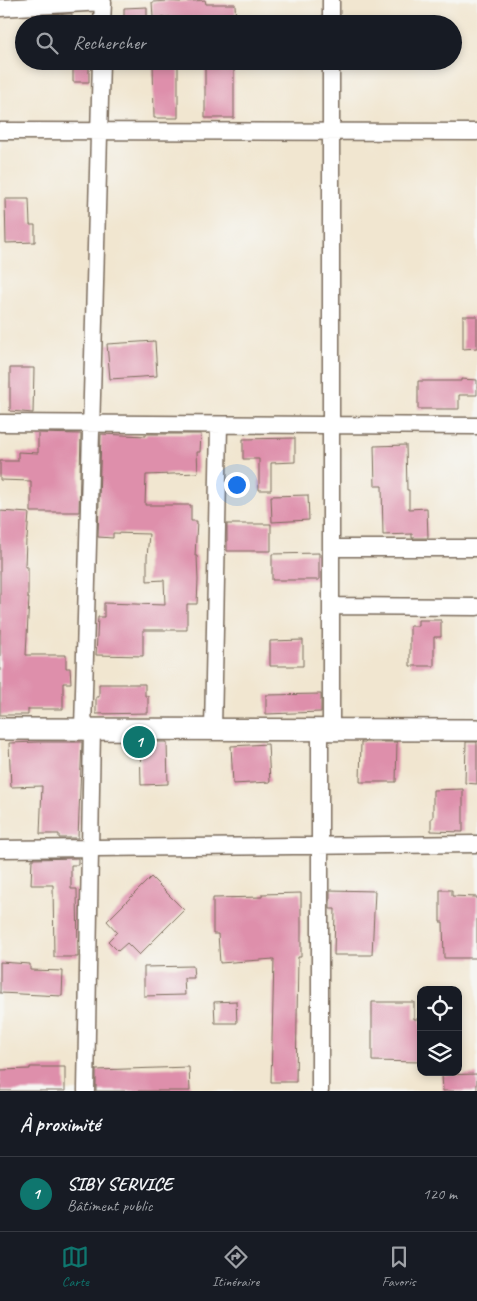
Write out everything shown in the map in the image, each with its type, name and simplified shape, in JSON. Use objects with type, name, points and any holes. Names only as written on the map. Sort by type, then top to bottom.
[{"type":"street","points":[[330,0],[330,15]]},
{"type":"street","points":[[0,8],[102,2],[102,15]]},
{"type":"street","points":[[86,1091],[90,848],[88,729],[91,424],[101,70]]},
{"type":"street","points":[[320,1091],[320,846],[331,606],[331,70]]},
{"type":"street","points":[[0,131],[477,132]]},
{"type":"street","points":[[0,423],[477,426]]},
{"type":"street","points":[[212,730],[218,424]]},
{"type":"street","points":[[331,548],[477,548]]},
{"type":"street","points":[[331,606],[477,607]]},
{"type":"street","points":[[0,729],[477,730]]},
{"type":"street","points":[[0,849],[477,844]]},
{"type":"building","points":[[205,0],[206,4],[235,4],[236,15],[153,15],[152,2]]},
{"type":"building","points":[[147,7],[147,15],[124,15],[124,8]]},
{"type":"building","points":[[73,70],[89,70],[89,82],[73,82]]},
{"type":"building","points":[[153,70],[178,70],[178,118],[154,118]]},
{"type":"building","points":[[205,70],[234,70],[234,118],[205,118]]},
{"type":"building","points":[[5,199],[29,199],[30,225],[35,225],[35,242],[6,243]]},
{"type":"building","points":[[463,316],[477,316],[477,348],[463,349]]},
{"type":"building","points":[[155,341],[157,376],[110,379],[107,344]]},
{"type":"building","points":[[10,368],[34,368],[33,413],[10,411]]},
{"type":"building","points":[[461,379],[477,380],[477,395],[459,395],[459,409],[418,409],[418,381],[461,381]]},
{"type":"building","points":[[38,433],[81,434],[79,512],[31,512],[31,481],[0,480],[0,461],[18,461],[18,452],[38,453]]},
{"type":"building","points":[[101,434],[146,436],[146,434],[201,434],[200,452],[197,452],[198,473],[146,475],[145,505],[191,505],[191,521],[197,521],[195,556],[197,556],[198,580],[197,604],[187,604],[187,630],[143,630],[143,656],[96,655],[98,617],[104,617],[104,603],[165,605],[164,580],[147,581],[149,534],[113,533],[113,538],[98,537]]},
{"type":"building","points":[[295,438],[295,462],[271,463],[271,490],[259,490],[259,459],[243,459],[243,439]]},
{"type":"building","points":[[406,445],[409,509],[427,508],[428,538],[412,538],[412,534],[383,535],[382,486],[375,486],[374,446]]},
{"type":"building","points":[[308,495],[309,520],[272,522],[271,496]]},
{"type":"building","points":[[0,511],[29,513],[25,567],[28,567],[29,598],[26,655],[66,655],[66,668],[70,668],[71,683],[63,683],[63,709],[28,709],[28,715],[0,715]]},
{"type":"building","points":[[227,524],[271,524],[271,551],[227,551]]},
{"type":"building","points":[[319,553],[319,580],[272,580],[272,554]]},
{"type":"building","points":[[418,620],[441,620],[441,637],[434,637],[434,666],[410,666],[410,626],[418,626]]},
{"type":"building","points":[[303,640],[303,666],[270,666],[270,641]]},
{"type":"building","points":[[99,684],[145,684],[145,696],[148,696],[148,713],[96,714],[96,697],[99,697]]},
{"type":"building","points":[[321,694],[321,712],[266,714],[266,695]]},
{"type":"building","points":[[82,742],[78,838],[59,838],[59,834],[40,834],[42,786],[11,787],[9,743]]},
{"type":"building","points":[[140,742],[167,742],[168,784],[141,785]]},
{"type":"building","points":[[361,742],[397,742],[396,782],[360,782]]},
{"type":"building","points":[[466,742],[477,742],[477,784],[465,783]]},
{"type":"building","points":[[268,744],[270,782],[233,784],[231,746]]},
{"type":"building","points":[[463,789],[463,832],[431,831],[433,790]]},
{"type":"building","points":[[78,858],[78,865],[71,865],[71,889],[77,889],[78,957],[54,957],[53,885],[31,885],[32,859]]},
{"type":"building","points":[[151,877],[184,910],[139,955],[127,943],[118,951],[108,941],[117,932],[107,921]]},
{"type":"building","points":[[330,890],[375,891],[372,955],[334,955],[335,909],[330,909]]},
{"type":"building","points":[[440,890],[452,890],[452,896],[477,897],[477,958],[444,958],[443,922],[440,922]]},
{"type":"building","points":[[301,893],[301,957],[298,957],[296,1082],[271,1082],[274,959],[220,963],[218,934],[213,934],[213,898],[262,897],[262,894]]},
{"type":"building","points":[[0,962],[30,964],[30,970],[63,971],[62,996],[0,993]]},
{"type":"building","points":[[193,966],[194,978],[184,978],[185,995],[144,996],[144,967]]},
{"type":"building","points":[[236,1001],[237,1023],[215,1023],[214,1002]]},
{"type":"building","points":[[372,1002],[414,1002],[414,1019],[417,1019],[417,1062],[372,1061]]},
{"type":"building","points":[[30,1067],[65,1067],[65,1091],[0,1091],[0,1070],[30,1069]]},
{"type":"building","points":[[189,1067],[190,1091],[96,1091],[96,1070]]},
{"type":"building","points":[[462,1074],[477,1074],[477,1091],[443,1091],[442,1076],[462,1076]]},
{"type":"place","name":"SIBY SERVICE","points":[[139,742]]}]
